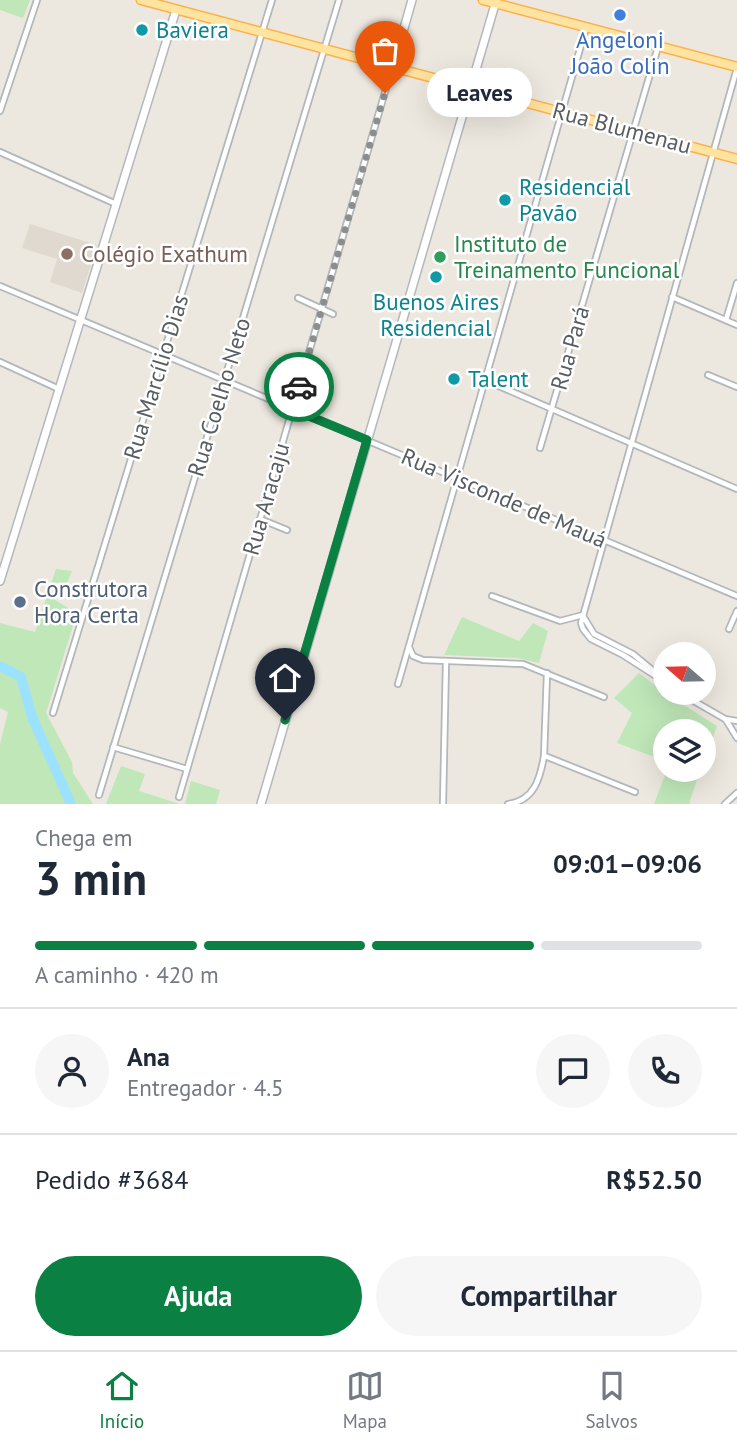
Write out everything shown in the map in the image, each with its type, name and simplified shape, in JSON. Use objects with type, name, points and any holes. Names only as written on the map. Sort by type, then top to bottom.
[{"type":"main road","name":"Rua Blumenau","points":[[141,0],[737,159]]},
{"type":"main road","points":[[176,10],[179,0]]},
{"type":"main road","points":[[483,0],[737,68]]},
{"type":"street","points":[[0,111],[37,0]]},
{"type":"street","name":"Rua Marcílio Dias","points":[[53,713],[272,0]]},
{"type":"street","name":"Rua Coelho Neto","points":[[99,795],[339,0]]},
{"type":"street","name":"Rua Aracaju","points":[[179,797],[412,0]]},
{"type":"street","points":[[261,804],[496,2]]},
{"type":"street","points":[[0,581],[176,10]]},
{"type":"street","points":[[398,684],[586,27]]},
{"type":"street","name":"Rua Pará","points":[[540,448],[658,47]]},
{"type":"street","points":[[653,674],[591,639],[583,629],[583,615],[737,68]]},
{"type":"street","points":[[0,152],[116,204]]},
{"type":"street","points":[[726,320],[737,283]]},
{"type":"street","name":"Rua Visconde de Mauá","points":[[0,286],[737,596]]},
{"type":"street","points":[[672,297],[737,325]]},
{"type":"street","points":[[298,299],[333,314]]},
{"type":"street","points":[[0,362],[59,389]]},
{"type":"street","points":[[708,375],[737,387]]},
{"type":"street","points":[[485,380],[737,489]]},
{"type":"street","points":[[260,519],[287,530]]},
{"type":"street","points":[[492,596],[560,621],[583,615]]},
{"type":"street","points":[[729,629],[737,611]]},
{"type":"street","points":[[409,646],[417,659],[516,662],[604,698]]},
{"type":"street","points":[[443,803],[446,661]]},
{"type":"street","points":[[508,804],[523,801],[533,790],[544,756],[547,673]]},
{"type":"street","points":[[701,705],[725,719],[737,721]]},
{"type":"street","points":[[725,719],[737,738]]},
{"type":"street","points":[[113,747],[187,769]]},
{"type":"street","points":[[544,756],[635,792]]},
{"type":"street","points":[[725,804],[737,793]]},
{"type":"shaded area","name":"Colégio Exathum","points":[[30,224],[97,245],[82,293],[50,282],[57,259],[22,248]]},
{"type":"green space","points":[[0,0],[30,0],[23,18],[0,10]]},
{"type":"green space","points":[[56,569],[72,571],[66,585],[55,582],[50,597],[77,613],[46,713],[72,762],[73,773],[93,804],[0,804],[0,744],[8,712],[0,708],[0,623],[35,632]]},
{"type":"green space","points":[[462,617],[519,641],[533,623],[548,631],[539,663],[517,658],[444,655]]},
{"type":"green space","points":[[639,673],[653,684],[653,705],[684,705],[706,719],[653,719],[653,756],[617,743],[632,713],[614,698]]},
{"type":"green space","points":[[121,766],[145,774],[139,791],[180,804],[106,804]]},
{"type":"green space","points":[[191,781],[220,790],[216,804],[185,804]]},
{"type":"green space","points":[[662,782],[696,782],[689,804],[654,804]]},
{"type":"waterway","points":[[0,666],[21,677],[32,717],[71,804]]},
{"type":"way so far","points":[[299,387],[385,93]]},
{"type":"place","name":"Angeloni João Colin","points":[[620,15]]},
{"type":"place","name":"Baviera","points":[[142,30]]},
{"type":"place","name":"Leaves","points":[[385,93]]},
{"type":"place","name":"Residencial Pavão","points":[[505,200]]},
{"type":"place","name":"Colégio Exathum","points":[[67,254]]},
{"type":"place","name":"Instituto de Treinamento Funcional","points":[[440,257]]},
{"type":"place","name":"Buenos Aires Residencial","points":[[436,277]]},
{"type":"place","name":"Talent","points":[[454,379]]},
{"type":"place","name":"Construtora Hora Certa","points":[[20,602]]},
{"type":"route","points":[[285,720],[367,440],[292,409],[299,387]]}]
